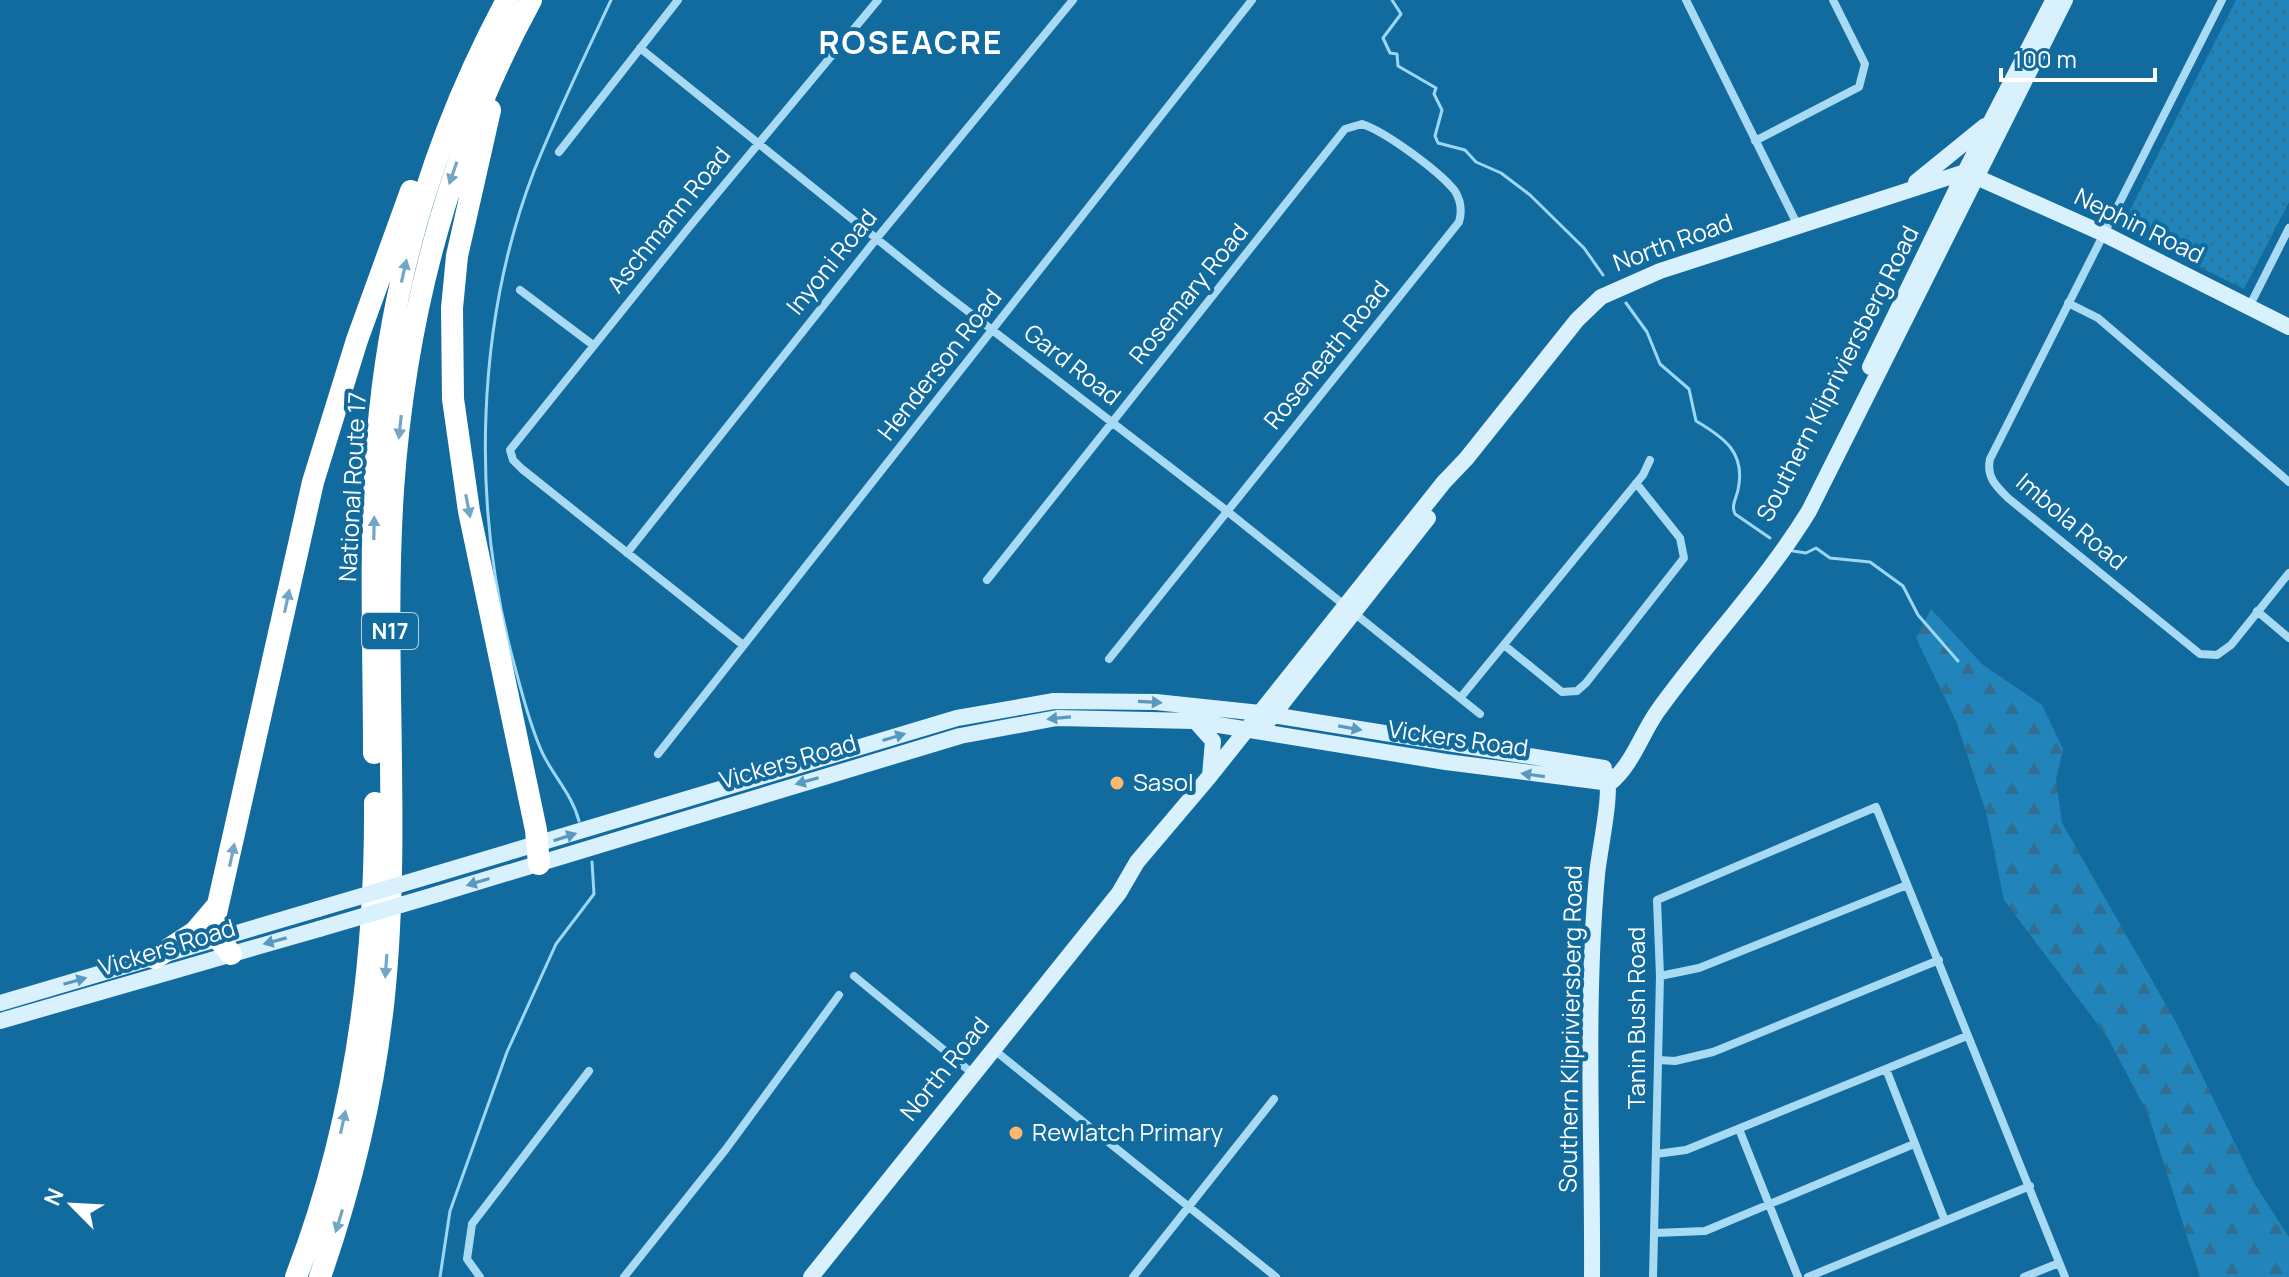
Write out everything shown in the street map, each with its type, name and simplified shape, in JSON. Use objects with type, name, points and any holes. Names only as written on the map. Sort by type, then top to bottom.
[{"type":"highway","points":[[224,946],[215,927],[218,904],[313,482],[337,399],[430,144],[466,59],[497,0]]},
{"type":"highway","name":"National Route 17","points":[[296,1277],[323,1199],[346,1112],[369,942],[375,811],[375,480],[387,354],[427,183],[466,81],[507,0]]},
{"type":"highway","points":[[526,9],[488,116],[464,214],[455,282],[452,355],[458,453],[538,855]]},
{"type":"highway","name":"N17","points":[[320,1277],[354,1171],[376,1064],[384,994],[389,900],[390,555],[398,442],[412,337],[426,266],[451,180],[481,101],[526,9]]},
{"type":"highway","points":[[155,958],[195,932],[218,904]]},
{"type":"main road","name":"Southern Klipriviersberg Road","points":[[1971,174],[1998,108],[2054,0]]},
{"type":"main road","name":"Southern Klipriviersberg Road","points":[[1592,1277],[1594,938],[1607,776],[1655,699],[1787,532],[1896,326],[1971,174],[2065,0]]},
{"type":"main road","points":[[1909,188],[1966,144],[1998,108]]},
{"type":"main road","name":"North Road","points":[[811,1277],[972,1073],[1119,893],[1157,854],[1350,609],[1436,507],[1466,459],[1577,320],[1601,297],[1660,271],[1797,224],[1909,188],[1971,174]]},
{"type":"main road","name":"Nephin Road","points":[[1971,174],[2102,233],[2289,327]]},
{"type":"main road","name":"North Road","points":[[1267,714],[1299,683],[1350,609]]},
{"type":"main road","points":[[1299,683],[1297,703],[1312,721]]},
{"type":"main road","name":"Vickers Road","points":[[0,1003],[155,958],[319,929],[438,894],[538,855],[799,764],[957,718],[1023,704],[1129,701],[1267,714],[1607,776]]},
{"type":"main road","name":"Vickers Road","points":[[0,1021],[224,946],[318,909],[436,874],[538,855],[997,728],[1065,717],[1194,721],[1573,780],[1607,776]]},
{"type":"main road","points":[[1194,721],[1213,741],[1209,777]]},
{"type":"main road","name":"North Road","points":[[1119,893],[1137,862],[1209,777],[1254,730]]},
{"type":"main road","points":[[1573,780],[1589,791],[1602,823]]},
{"type":"street","points":[[559,152],[678,0]]},
{"type":"street","name":"Aschmann Road","points":[[627,553],[522,469],[510,456],[513,443],[878,0]]},
{"type":"street","name":"Inyoni Road","points":[[627,553],[877,238],[1073,0]]},
{"type":"street","name":"Henderson Road","points":[[658,754],[1252,0]]},
{"type":"street","points":[[1686,0],[1797,224]]},
{"type":"street","points":[[1755,141],[1854,92],[1863,80],[1865,64],[1833,0]]},
{"type":"street","name":"Imbola Road","points":[[2222,0],[1990,459],[1992,481],[2200,654],[2217,655],[2231,645],[2257,611]]},
{"type":"street","name":"Gard Road","points":[[640,48],[1480,714]]},
{"type":"street","name":"Roseneath Road","points":[[1109,659],[1460,218],[1460,203],[1454,191],[1378,131],[1362,124],[1350,126],[1331,146]]},
{"type":"street","name":"Rosemary Road","points":[[987,580],[1331,146]]},
{"type":"street","points":[[2249,307],[2289,228]]},
{"type":"street","points":[[520,290],[593,345]]},
{"type":"street","points":[[2068,303],[2098,318],[2289,482]]},
{"type":"street","points":[[1461,697],[1636,483],[1650,460]]},
{"type":"street","points":[[1504,645],[1562,692],[1577,691],[1586,683],[1684,558],[1680,538],[1636,483]]},
{"type":"street","points":[[627,553],[743,645]]},
{"type":"street","points":[[2289,573],[2257,611],[2289,638]]},
{"type":"street","name":"Tanin Bush Road","points":[[1653,1277],[1660,976],[1657,900],[1876,807],[1907,885]]},
{"type":"street","points":[[1660,976],[1699,968],[1907,885],[2065,1277]]},
{"type":"street","points":[[1658,1060],[1675,1061],[1713,1052],[1939,960]]},
{"type":"street","points":[[854,976],[972,1073]]},
{"type":"street","points":[[624,1277],[726,1149],[839,995]]},
{"type":"street","points":[[1656,1154],[1686,1150],[1967,1036]]},
{"type":"street","points":[[993,1049],[1276,1277]]},
{"type":"street","points":[[1886,1069],[1945,1221]]},
{"type":"street","points":[[480,1277],[467,1259],[472,1224],[589,1071]]},
{"type":"street","points":[[1133,1277],[1274,1099]]},
{"type":"street","points":[[1739,1129],[1798,1277]]},
{"type":"street","points":[[1655,1233],[1705,1231],[1914,1144]]},
{"type":"street","points":[[1808,1277],[2030,1186]]},
{"type":"street","points":[[2024,1277],[2059,1263]]},
{"type":"green space","points":[[2236,0],[2289,0],[2289,202],[2244,289],[2121,228]]},
{"type":"green space","points":[[1931,609],[1983,665],[2042,705],[2063,749],[2056,780],[2062,823],[2177,1024],[2254,1183],[2289,1237],[2289,1277],[2200,1277],[2148,1114],[2108,1038],[2004,900],[1986,812],[1956,721],[1916,638]]},
{"type":"waterway","points":[[579,821],[572,802],[537,741],[499,600],[490,539],[486,414],[500,289],[515,229],[543,149],[611,0]]},
{"type":"waterway","points":[[1392,0],[1401,14],[1383,38],[1390,53],[1397,54],[1398,66],[1436,88],[1434,94],[1442,110],[1435,136],[1438,143],[1465,150],[1476,162],[1501,173],[1530,195],[1584,248],[1603,275]]},
{"type":"waterway","points":[[1626,303],[1647,332],[1660,364],[1689,389],[1696,421],[1716,434],[1736,456],[1740,477],[1735,514],[1770,538]]},
{"type":"waterway","points":[[1793,551],[1806,553],[1816,548],[1830,558],[1870,562],[1903,586],[1918,615],[1958,661]]},
{"type":"waterway","points":[[440,1277],[450,1211],[507,1052],[556,944],[594,894],[592,862]]},
{"type":"place","name":"Sasol","points":[[1117,783]]},
{"type":"place","name":"Rewlatch Primary","points":[[1016,1133]]},
{"type":"district","name":"ROSEACRE","points":[[911,43]]}]
